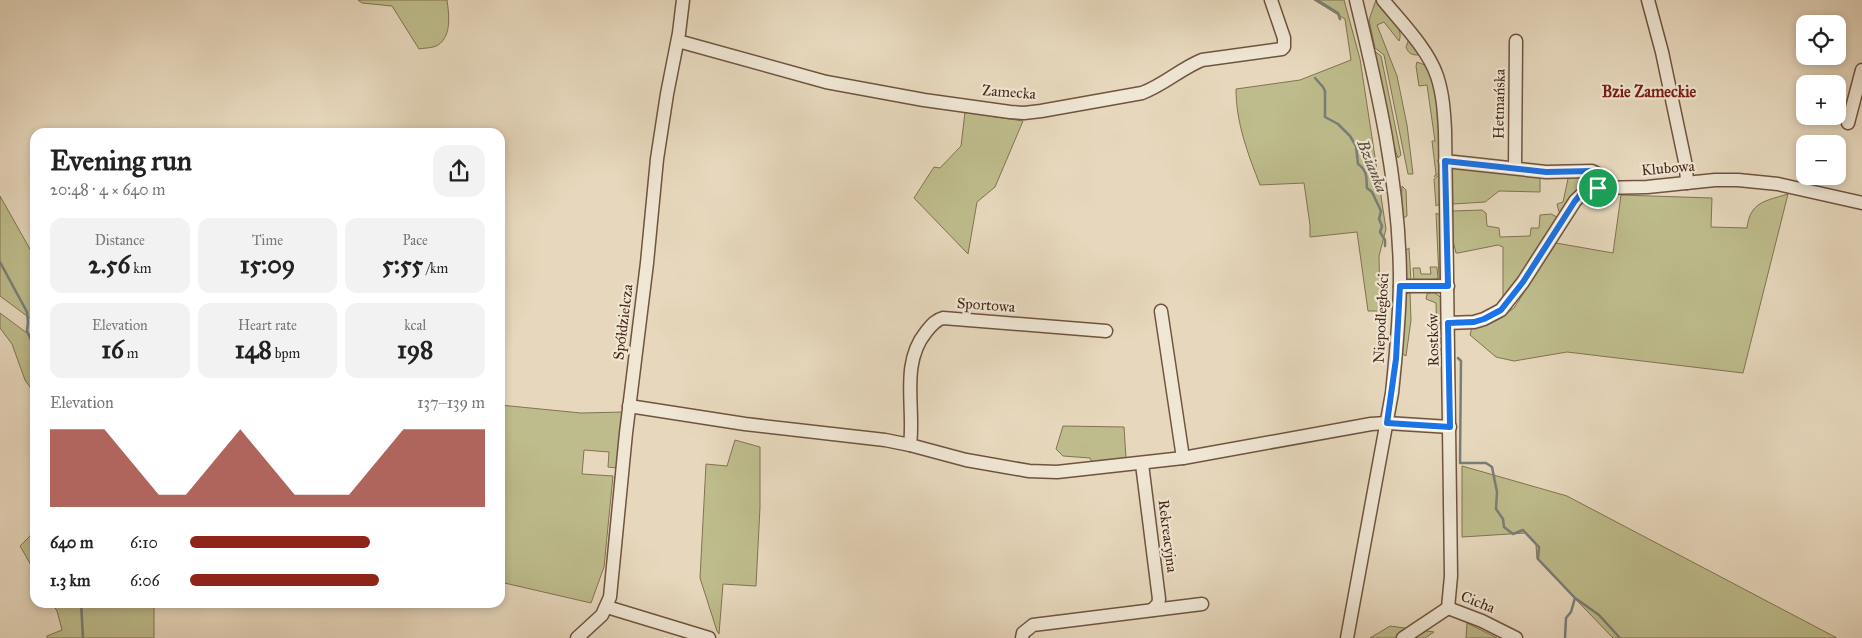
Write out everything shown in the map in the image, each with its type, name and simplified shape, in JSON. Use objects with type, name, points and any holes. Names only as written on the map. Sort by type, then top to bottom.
[{"type":"street","name":"Spółdzielcza","points":[[577,638],[602,615],[610,597],[657,159],[666,94],[678,41],[684,0]]},
{"type":"street","name":"Zamecka","points":[[678,41],[826,82],[924,100],[1024,113],[1142,93],[1156,88],[1202,60],[1282,49],[1284,47],[1284,38],[1271,0]]},
{"type":"street","name":"Niepodległości","points":[[1347,638],[1387,423],[1396,359],[1400,286],[1397,222],[1389,149],[1383,113],[1356,0]]},
{"type":"street","name":"Rostków","points":[[1383,0],[1429,60],[1436,75],[1442,101],[1448,286],[1452,576],[1448,608]]},
{"type":"street","points":[[1648,0],[1662,52],[1688,183]]},
{"type":"street","name":"Hetmańska","points":[[1515,168],[1516,41]]},
{"type":"street","points":[[1848,123],[1862,70]]},
{"type":"street","points":[[1445,161],[1546,172],[1596,172],[1599,178],[1598,188]]},
{"type":"street","name":"Klubowa","points":[[1448,323],[1474,322],[1501,310],[1523,282],[1575,201],[1581,194],[1598,188],[1647,187],[1715,180],[1755,181],[1778,184],[1862,203]]},
{"type":"street","points":[[1400,286],[1448,286]]},
{"type":"street","points":[[1160,311],[1184,458]]},
{"type":"street","name":"Sportowa","points":[[910,445],[912,359],[919,341],[937,320],[943,318],[1106,331]]},
{"type":"street","points":[[629,406],[744,424],[885,440],[966,460],[1029,471],[1057,472],[1184,458],[1371,424],[1387,423],[1450,427]]},
{"type":"street","name":"Rekreacyjna","points":[[1142,464],[1159,598],[1158,604],[1152,610]]},
{"type":"street","points":[[1022,638],[1023,633],[1033,625],[1202,604]]},
{"type":"street","points":[[607,606],[709,638]]},
{"type":"street","name":"Cicha","points":[[1403,638],[1448,608],[1482,621],[1516,638]]},
{"type":"shaded area","points":[[358,0],[447,0],[448,30],[446,36],[436,46],[419,49],[392,6],[362,3]]},
{"type":"shaded area","points":[[1314,0],[1344,0],[1360,59],[1386,229],[1379,256],[1380,311],[1368,311],[1357,232],[1310,237],[1304,183],[1260,185],[1240,126],[1236,89],[1300,80],[1351,60],[1345,19]]},
{"type":"shaded area","points":[[1376,0],[1394,18],[1399,30],[1399,41],[1384,22],[1377,25],[1397,76],[1407,125],[1413,174],[1408,174],[1384,55],[1375,48],[1369,20]]},
{"type":"shaded area","points":[[1409,39],[1420,55],[1413,55],[1408,52],[1406,47]]},
{"type":"shaded area","points":[[1373,50],[1381,56],[1401,155],[1398,158],[1392,141]]},
{"type":"shaded area","points":[[1417,62],[1425,65],[1430,71],[1436,88],[1441,149],[1439,173],[1434,177],[1436,174],[1432,141],[1435,141],[1427,85],[1419,86]]},
{"type":"shaded area","points":[[965,112],[1023,121],[995,187],[977,202],[968,254],[914,198],[934,167],[940,168],[961,146]]},
{"type":"shaded area","points":[[1453,165],[1540,173],[1540,192],[1499,191],[1485,202],[1453,204],[1451,202],[1451,168]]},
{"type":"shaded area","points":[[1593,173],[1593,184],[1561,213],[1559,212],[1557,204],[1563,202],[1569,174]]},
{"type":"shaded area","points":[[1439,175],[1441,203],[1436,206],[1434,179]]},
{"type":"shaded area","points":[[1402,186],[1406,190],[1407,216],[1401,219]]},
{"type":"shaded area","points":[[1788,194],[1743,373],[1567,352],[1514,361],[1496,357],[1470,335],[1472,327],[1497,320],[1514,308],[1556,243],[1613,253],[1621,195],[1712,198],[1711,227],[1747,228],[1751,213],[1755,208],[1766,201]]},
{"type":"shaded area","points":[[0,196],[30,249],[30,318],[0,296]]},
{"type":"shaded area","points":[[1482,210],[1486,213],[1487,226],[1499,228],[1500,237],[1530,236],[1531,228],[1539,228],[1540,215],[1551,214],[1557,217],[1557,221],[1503,301],[1503,247],[1498,245],[1456,253],[1451,233],[1451,213],[1453,211]]},
{"type":"shaded area","points":[[1436,213],[1440,215],[1442,275],[1439,278]]},
{"type":"shaded area","points":[[1409,248],[1411,281],[1406,278],[1404,251]]},
{"type":"shaded area","points":[[1430,267],[1437,267],[1438,279],[1414,281],[1413,268],[1420,268],[1421,274],[1431,274]]},
{"type":"shaded area","points":[[1410,292],[1411,320],[1406,356],[1401,353],[1405,295]]},
{"type":"shaded area","points":[[1432,292],[1442,300],[1446,312],[1445,339],[1437,339],[1436,303],[1426,299],[1427,294]]},
{"type":"shaded area","points":[[0,313],[30,335],[30,387],[25,380],[12,344],[0,328]]},
{"type":"shaded area","points":[[505,405],[581,413],[624,412],[617,468],[608,467],[609,452],[584,450],[582,474],[613,476],[604,567],[591,603],[505,583]]},
{"type":"shaded area","points":[[1063,426],[1124,427],[1126,458],[1092,462],[1090,458],[1063,456],[1056,449]]},
{"type":"shaded area","points":[[735,440],[760,447],[760,507],[756,586],[723,584],[719,634],[700,578],[706,464],[727,466]]},
{"type":"shaded area","points":[[1462,466],[1567,496],[1837,638],[1613,638],[1537,559],[1536,545],[1525,533],[1462,537]]},
{"type":"shaded area","points":[[30,536],[30,563],[20,546]]},
{"type":"shaded area","points":[[55,608],[154,608],[154,638],[47,638],[47,636],[62,630]]},
{"type":"shaded area","points":[[1467,623],[1497,638],[1466,638]]},
{"type":"shaded area","points":[[1390,626],[1434,632],[1425,638],[1370,638]]},
{"type":"waterway","name":"Bzianka","points":[[1317,0],[1338,13],[1340,19]]},
{"type":"waterway","name":"Bzianka","points":[[1315,78],[1325,91],[1325,117],[1338,124],[1350,136],[1356,146],[1358,164],[1365,172],[1367,188],[1372,192],[1381,211],[1379,219],[1382,226],[1380,232],[1385,240],[1385,246]]},
{"type":"waterway","points":[[0,262],[27,312],[27,331],[30,338]]},
{"type":"waterway","name":"Bzianka","points":[[1458,358],[1461,361],[1460,463],[1486,463],[1492,467],[1497,492],[1496,509],[1503,519],[1504,527],[1513,534],[1523,530],[1539,547],[1538,559],[1575,598],[1571,612],[1566,618],[1565,638]]},
{"type":"waterway","points":[[1575,598],[1599,615],[1620,638]]},
{"type":"waterway","points":[[81,608],[83,638]]},
{"type":"district","name":"Bzie Zameckie","points":[[1649,91]]},
{"type":"route","points":[[1445,161],[1546,172],[1592,171],[1598,174],[1598,188],[1581,194],[1575,201],[1523,282],[1501,310],[1474,322],[1448,323],[1450,427],[1387,423],[1396,359],[1400,286],[1448,286],[1445,161]]}]
